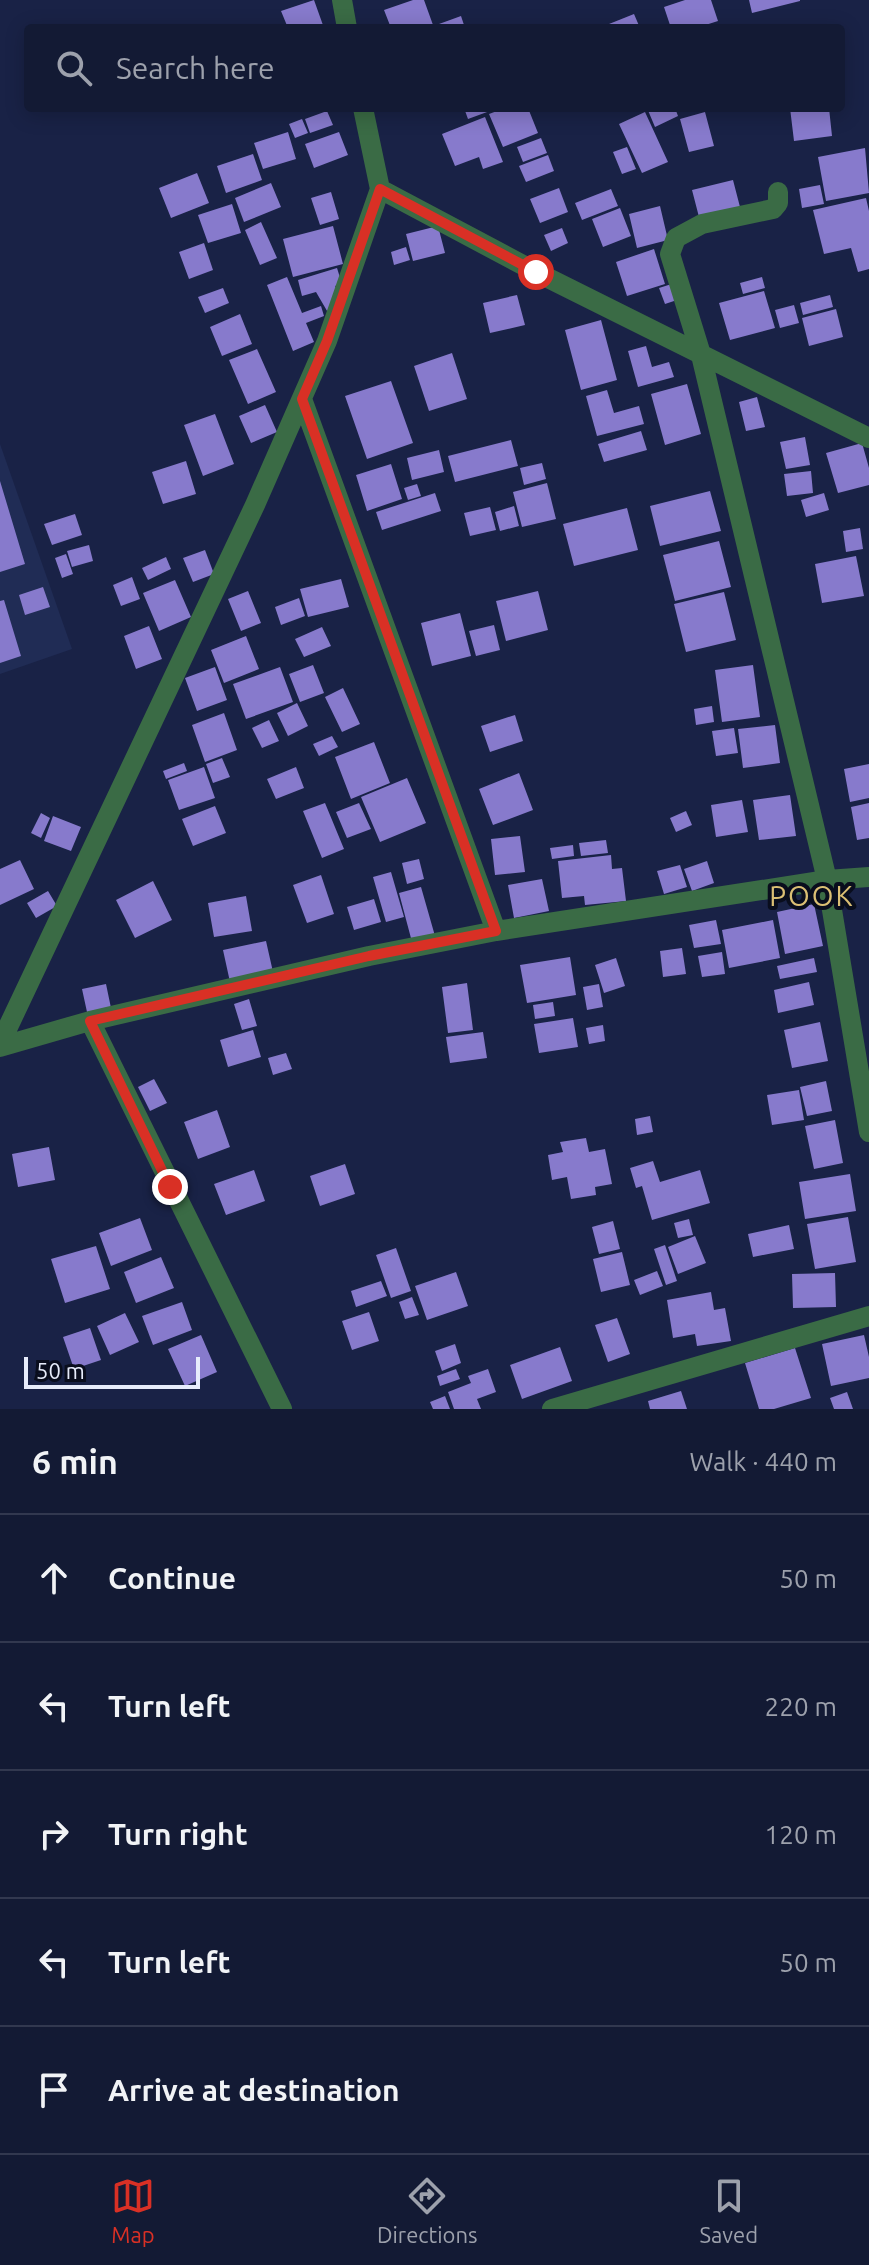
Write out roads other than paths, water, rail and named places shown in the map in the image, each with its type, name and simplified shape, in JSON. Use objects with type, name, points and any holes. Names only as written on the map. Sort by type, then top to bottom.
[{"type":"street","points":[[342,0],[346,24]]},
{"type":"street","points":[[0,1046],[93,843],[186,655],[327,341],[380,189],[364,112]]},
{"type":"street","points":[[380,189],[536,272],[700,351],[869,438]]},
{"type":"street","points":[[778,192],[778,203],[773,209],[702,224],[676,238],[670,254],[700,351],[827,880],[869,1132]]},
{"type":"street","points":[[302,399],[496,931]]},
{"type":"street","points":[[0,1046],[90,1021],[369,956],[496,931],[827,880],[869,877]]},
{"type":"street","points":[[90,1021],[282,1409]]},
{"type":"street","points":[[552,1409],[869,1316]]},
{"type":"district","name":"POOK","points":[[812,895]]}]
